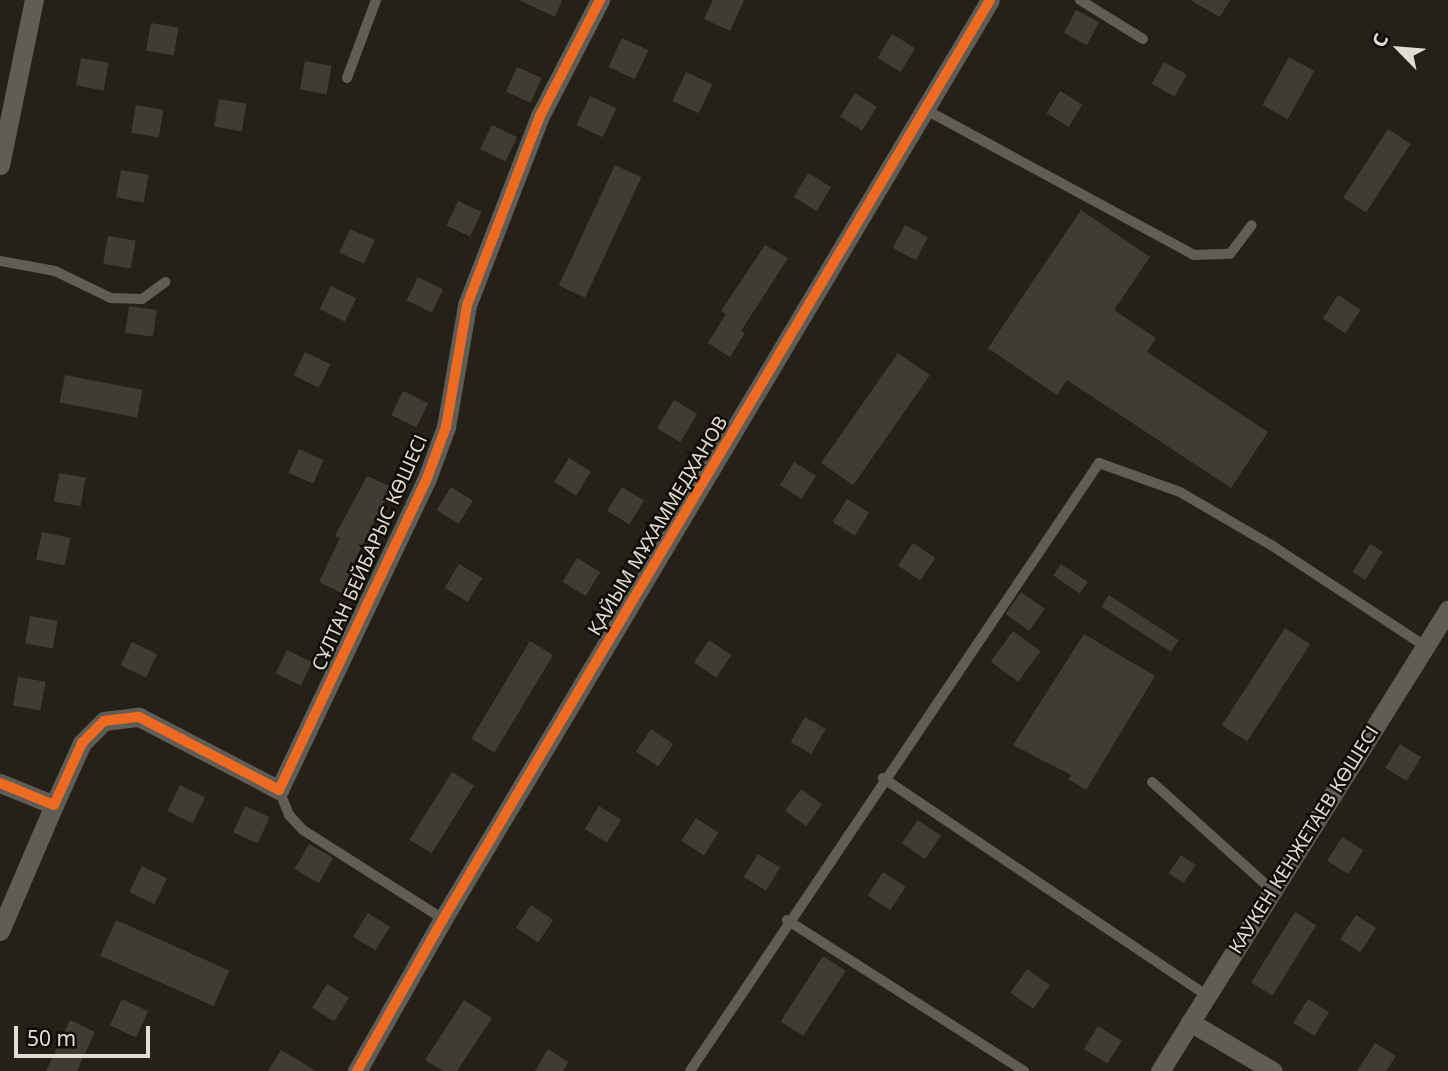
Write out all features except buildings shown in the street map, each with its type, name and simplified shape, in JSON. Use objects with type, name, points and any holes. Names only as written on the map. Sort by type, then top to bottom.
[{"type":"street","points":[[0,164],[34,0]]},
{"type":"street","name":"СҰЛТАН БЕЙБАРЫС КӨШЕСІ","points":[[279,790],[426,481],[446,427],[467,306],[540,116],[600,0]]},
{"type":"street","name":"ҚАЙЫМ МҰХАММЕДХАНОВ","points":[[357,1071],[443,919],[990,0]]},
{"type":"street","name":"КАУКЕН КЕНЖЕТАЕВ КӨШЕСІ","points":[[1160,1071],[1448,610]]},
{"type":"street","points":[[0,931],[82,743],[104,721],[139,718],[279,790]]},
{"type":"street","points":[[0,783],[54,805]]},
{"type":"street","points":[[1190,1023],[1273,1071]]},
{"type":"lane","points":[[347,78],[376,0]]},
{"type":"lane","points":[[1080,0],[1143,39]]},
{"type":"lane","points":[[926,110],[1194,255],[1230,254],[1251,225]]},
{"type":"lane","points":[[0,261],[55,271],[111,298],[142,299],[165,282]]},
{"type":"lane","points":[[690,1071],[787,920],[1099,463],[1180,492],[1271,545],[1425,646]]},
{"type":"lane","points":[[883,778],[1206,995]]},
{"type":"lane","points":[[1152,782],[1273,891]]},
{"type":"lane","points":[[279,790],[289,816],[303,830],[443,919]]},
{"type":"lane","points":[[787,920],[1024,1071]]},
{"type":"cycle path","points":[[0,783],[54,805],[82,743],[104,721],[139,717],[279,790],[426,481],[446,427],[467,305],[540,116],[600,0]]},
{"type":"cycle path","points":[[357,1071],[443,919],[990,0]]}]
